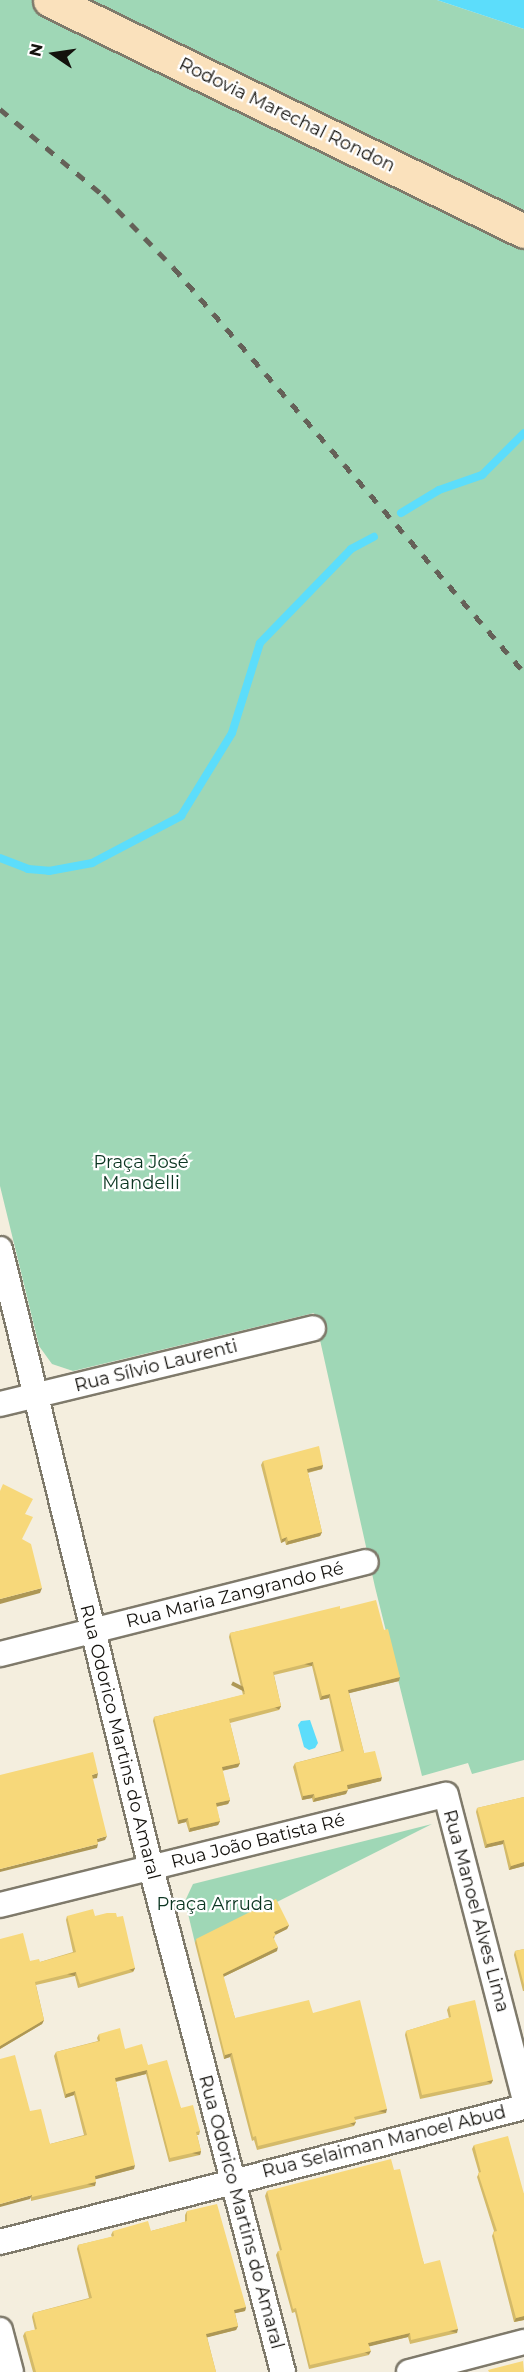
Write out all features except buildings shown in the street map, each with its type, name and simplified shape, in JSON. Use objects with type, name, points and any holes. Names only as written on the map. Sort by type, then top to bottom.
[{"type":"main road","name":"Rodovia Marechal Rondon","points":[[50,0],[524,231]]},
{"type":"street","name":"Rua Odorico Martins do Amaral","points":[[0,1249],[151,1868],[283,2372]]},
{"type":"street","name":"Rua Sílvio Laurenti","points":[[0,1404],[313,1328]]},
{"type":"street","name":"Rua Maria Zangrando Ré","points":[[0,1653],[366,1562]]},
{"type":"street","name":"Rua João Batista Ré","points":[[0,1905],[446,1795]]},
{"type":"street","name":"Rua Manoel Alves Lima","points":[[446,1795],[524,2096]]},
{"type":"street","name":"Rua Selaiman Manoel Abud","points":[[0,2242],[524,2107]]},
{"type":"street","points":[[0,2330],[11,2372]]},
{"type":"street","points":[[409,2372],[524,2342]]},
{"type":"green space","name":"Praça José Mandelli","points":[[0,0],[437,0],[524,29],[524,1760],[472,1774],[468,1763],[422,1776],[375,1587],[314,1313],[73,1371],[52,1364],[39,1346],[0,1186]]},
{"type":"green space","name":"Praça Arruda","points":[[432,1824],[195,1943],[185,1901],[193,1884]]},
{"type":"water","points":[[437,0],[524,0],[524,29]]},
{"type":"water","points":[[310,1720],[318,1743],[315,1748],[309,1750],[304,1747],[298,1725],[301,1721]]},
{"type":"waterway","points":[[401,513],[439,490],[482,475],[524,433]]},
{"type":"waterway","points":[[0,858],[28,869],[49,871],[92,863],[181,816],[232,733],[260,643],[351,549],[374,537]]},
{"type":"railway","points":[[0,109],[103,195],[174,268],[524,672]]}]
